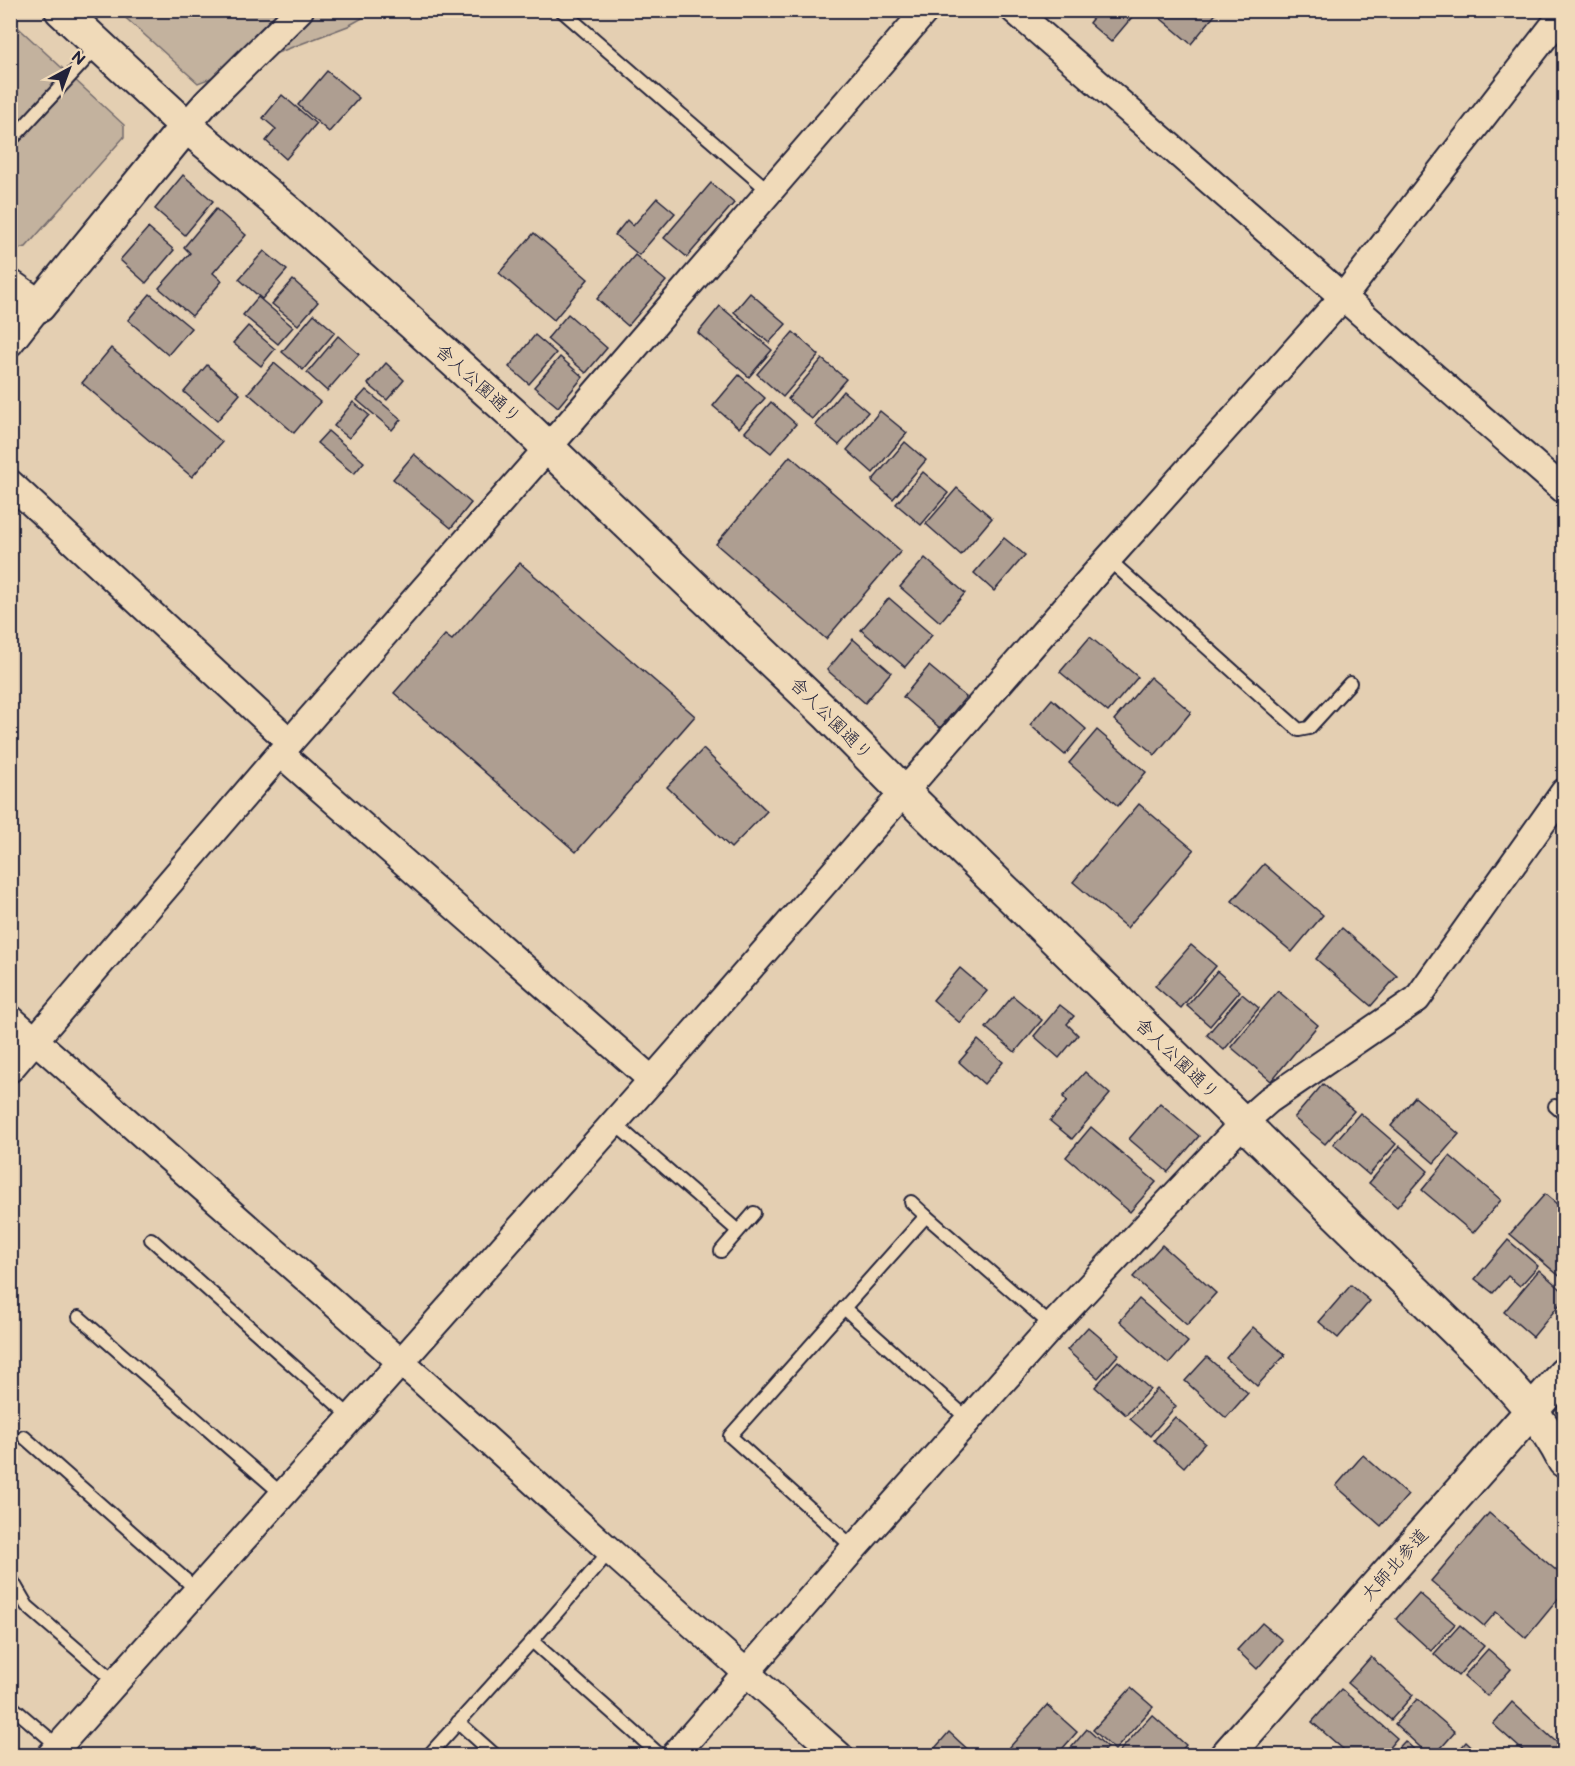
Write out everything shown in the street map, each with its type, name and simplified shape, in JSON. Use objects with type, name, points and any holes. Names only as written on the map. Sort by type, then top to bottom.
[{"type":"street","name":"舎人公園通り","points":[[62,10],[186,126],[286,210],[514,416],[821,708],[904,792],[1483,1357],[1532,1411],[1556,1445],[1564,1461]]},
{"type":"street","points":[[10,342],[186,126],[207,102],[300,10]]},
{"type":"street","points":[[10,1069],[926,10]]},
{"type":"street","points":[[1014,10],[1564,490]]},
{"type":"street","points":[[54,1751],[652,1080],[1108,560],[1344,296],[1564,12]]},
{"type":"street","points":[[10,286],[39,306]]},
{"type":"street","points":[[10,483],[286,748],[652,1080]]},
{"type":"street","points":[[674,1755],[1052,1326],[1243,1123],[1269,1100],[1417,999],[1564,792]]},
{"type":"street","points":[[10,1018],[401,1363],[746,1674],[840,1755]]},
{"type":"street","name":"大師北参道","points":[[1226,1755],[1564,1374]]},
{"type":"lane","points":[[561,10],[770,191]]},
{"type":"lane","points":[[10,132],[15,136],[99,45]]},
{"type":"lane","points":[[1108,560],[1299,730],[1310,728],[1350,683]]},
{"type":"lane","points":[[614,1122],[738,1231]]},
{"type":"lane","points":[[911,1202],[1052,1326]]},
{"type":"lane","points":[[721,1251],[754,1213]]},
{"type":"lane","points":[[855,1548],[730,1436],[926,1216]]},
{"type":"lane","points":[[151,1239],[351,1417]]},
{"type":"lane","points":[[844,1308],[969,1420]]},
{"type":"lane","points":[[79,1317],[283,1495]]},
{"type":"lane","points":[[24,1437],[197,1590]]},
{"type":"lane","points":[[428,1755],[610,1551]]},
{"type":"lane","points":[[10,1577],[27,1606],[116,1683]]},
{"type":"lane","points":[[532,1641],[661,1755]]},
{"type":"lane","points":[[10,1705],[54,1751]]},
{"type":"lane","points":[[458,1722],[496,1755]]},
{"type":"shaded area","points":[[118,11],[375,11],[348,26],[198,83]]},
{"type":"shaded area","points":[[10,20],[124,125],[124,137],[26,247],[11,251]]},
{"type":"building","points":[[1099,10],[1138,10],[1111,42],[1089,23]]},
{"type":"building","points":[[1155,10],[1219,10],[1191,44],[1153,12]]},
{"type":"building","points":[[327,71],[359,98],[329,132],[298,105]]},
{"type":"building","points":[[282,95],[316,124],[286,159],[266,141],[276,129],[263,118]]},
{"type":"building","points":[[183,175],[213,201],[185,235],[155,209]]},
{"type":"building","points":[[711,183],[734,203],[687,257],[664,238]]},
{"type":"building","points":[[657,198],[675,213],[639,255],[615,235],[627,220],[633,226]]},
{"type":"building","points":[[216,209],[246,235],[213,273],[222,281],[192,316],[159,288],[190,253],[184,247]]},
{"type":"building","points":[[148,228],[174,250],[146,283],[120,260]]},
{"type":"building","points":[[534,233],[588,279],[554,320],[499,273]]},
{"type":"building","points":[[264,251],[287,270],[262,299],[239,279]]},
{"type":"building","points":[[635,255],[666,281],[628,326],[597,299]]},
{"type":"building","points":[[293,280],[318,302],[298,325],[272,304]]},
{"type":"building","points":[[750,293],[786,324],[769,343],[734,312]]},
{"type":"building","points":[[150,294],[191,328],[168,355],[128,320]]},
{"type":"building","points":[[258,297],[293,327],[278,344],[243,315]]},
{"type":"building","points":[[720,306],[772,350],[749,377],[698,333]]},
{"type":"building","points":[[314,314],[335,332],[303,370],[282,352]]},
{"type":"building","points":[[568,314],[607,348],[586,373],[547,339]]},
{"type":"building","points":[[248,326],[275,349],[261,366],[233,343]]},
{"type":"building","points":[[793,332],[819,355],[783,397],[757,374]]},
{"type":"building","points":[[535,335],[556,353],[529,384],[509,367]]},
{"type":"building","points":[[338,336],[359,354],[327,391],[307,373]]},
{"type":"building","points":[[111,348],[222,442],[192,477],[82,383]]},
{"type":"building","points":[[560,357],[583,377],[558,407],[534,387]]},
{"type":"building","points":[[822,359],[846,379],[812,419],[788,399]]},
{"type":"building","points":[[274,363],[320,402],[294,433],[248,393]]},
{"type":"building","points":[[386,363],[404,380],[387,400],[368,384]]},
{"type":"building","points":[[207,365],[240,394],[217,421],[184,392]]},
{"type":"building","points":[[739,375],[765,398],[739,428],[713,406]]},
{"type":"building","points":[[366,390],[401,419],[392,430],[357,400]]},
{"type":"building","points":[[843,391],[868,412],[839,445],[815,425]]},
{"type":"building","points":[[353,402],[369,415],[349,438],[334,426]]},
{"type":"building","points":[[771,402],[796,424],[771,453],[745,432]]},
{"type":"building","points":[[880,411],[907,433],[873,473],[847,450]]},
{"type":"building","points":[[328,431],[364,462],[354,474],[317,443]]},
{"type":"building","points":[[905,442],[926,460],[893,499],[872,481]]},
{"type":"building","points":[[414,454],[471,503],[451,528],[393,479]]},
{"type":"building","points":[[790,456],[901,551],[826,639],[716,544]]},
{"type":"building","points":[[923,472],[948,493],[921,525],[896,504]]},
{"type":"building","points":[[957,488],[992,518],[961,555],[926,524]]},
{"type":"building","points":[[1004,538],[1025,555],[994,591],[974,573]]},
{"type":"building","points":[[925,558],[965,593],[940,622],[900,587]]},
{"type":"building","points":[[520,563],[695,716],[576,852],[394,693],[445,635],[452,640]]},
{"type":"building","points":[[889,598],[932,635],[905,667],[861,630]]},
{"type":"building","points":[[1090,637],[1138,677],[1108,712],[1060,672]]},
{"type":"building","points":[[853,639],[891,672],[865,703],[827,670]]},
{"type":"building","points":[[929,666],[966,697],[940,728],[903,697]]},
{"type":"building","points":[[1150,677],[1191,712],[1155,755],[1114,720]]},
{"type":"building","points":[[1052,699],[1086,729],[1065,755],[1030,725]]},
{"type":"building","points":[[1097,730],[1146,772],[1118,806],[1069,763]]},
{"type":"building","points":[[703,749],[767,811],[731,848],[667,787]]},
{"type":"building","points":[[1139,804],[1194,850],[1127,928],[1073,882]]},
{"type":"building","points":[[1264,864],[1323,915],[1292,952],[1232,901]]},
{"type":"building","points":[[1342,928],[1397,976],[1371,1006],[1316,959]]},
{"type":"building","points":[[1191,945],[1216,966],[1181,1008],[1155,986]]},
{"type":"building","points":[[960,968],[987,991],[960,1023],[933,1000]]},
{"type":"building","points":[[1217,971],[1240,991],[1210,1026],[1187,1006]]},
{"type":"building","points":[[1278,991],[1318,1025],[1271,1081],[1231,1047]]},
{"type":"building","points":[[1242,994],[1259,1008],[1224,1050],[1207,1035]]},
{"type":"building","points":[[1013,996],[1042,1020],[1015,1052],[986,1028]]},
{"type":"building","points":[[1060,1005],[1074,1016],[1067,1024],[1078,1035],[1059,1058],[1034,1036]]},
{"type":"building","points":[[978,1040],[1003,1062],[984,1084],[959,1062]]},
{"type":"building","points":[[1085,1072],[1110,1094],[1072,1139],[1050,1121],[1067,1101],[1063,1097]]},
{"type":"building","points":[[1323,1084],[1354,1111],[1325,1144],[1294,1118]]},
{"type":"building","points":[[1415,1097],[1459,1134],[1434,1163],[1391,1126]]},
{"type":"building","points":[[1160,1103],[1199,1136],[1168,1172],[1129,1139]]},
{"type":"building","points":[[1360,1113],[1396,1144],[1369,1175],[1333,1144]]},
{"type":"building","points":[[1091,1127],[1156,1182],[1130,1212],[1066,1157]]},
{"type":"building","points":[[1400,1146],[1428,1171],[1397,1207],[1369,1183]]},
{"type":"building","points":[[1450,1156],[1501,1200],[1473,1233],[1422,1190]]},
{"type":"building","points":[[1545,1194],[1564,1210],[1564,1280],[1510,1234]]},
{"type":"building","points":[[1508,1240],[1538,1266],[1520,1286],[1508,1276],[1493,1293],[1475,1279]]},
{"type":"building","points":[[1162,1245],[1216,1293],[1187,1325],[1133,1277]]},
{"type":"building","points":[[1539,1270],[1564,1292],[1564,1299],[1533,1337],[1504,1312]]},
{"type":"building","points":[[1351,1285],[1370,1301],[1338,1338],[1319,1322]]},
{"type":"building","points":[[1139,1299],[1188,1342],[1169,1364],[1120,1321]]},
{"type":"building","points":[[1088,1327],[1119,1354],[1098,1378],[1067,1350]]},
{"type":"building","points":[[1253,1327],[1285,1355],[1257,1386],[1226,1358]]},
{"type":"building","points":[[1207,1357],[1248,1393],[1226,1418],[1185,1381]]},
{"type":"building","points":[[1118,1361],[1150,1389],[1126,1415],[1095,1387]]},
{"type":"building","points":[[1157,1389],[1176,1406],[1150,1436],[1130,1419]]},
{"type":"building","points":[[1175,1417],[1205,1443],[1184,1467],[1154,1440]]},
{"type":"building","points":[[1363,1455],[1408,1495],[1381,1526],[1336,1486]]},
{"type":"building","points":[[1489,1513],[1564,1577],[1564,1592],[1526,1638],[1496,1612],[1484,1626],[1431,1581]]},
{"type":"building","points":[[1419,1593],[1455,1624],[1431,1651],[1396,1619]]},
{"type":"building","points":[[1262,1623],[1282,1640],[1257,1669],[1237,1650]]},
{"type":"building","points":[[1460,1625],[1484,1646],[1458,1676],[1434,1654]]},
{"type":"building","points":[[1488,1649],[1511,1669],[1487,1696],[1464,1676]]},
{"type":"building","points":[[1371,1657],[1413,1695],[1391,1720],[1348,1683]]},
{"type":"building","points":[[1131,1688],[1153,1707],[1115,1750],[1093,1730]]},
{"type":"building","points":[[1341,1689],[1397,1738],[1382,1756],[1351,1756],[1312,1722]]},
{"type":"building","points":[[1417,1699],[1455,1732],[1434,1756],[1430,1756],[1395,1724]]},
{"type":"building","points":[[1512,1702],[1564,1749],[1559,1756],[1529,1756],[1493,1724]]},
{"type":"building","points":[[1047,1705],[1077,1732],[1056,1756],[1002,1756]]},
{"type":"building","points":[[1152,1715],[1186,1745],[1177,1756],[1119,1756],[1117,1754]]},
{"type":"building","points":[[1087,1729],[1107,1747],[1099,1756],[1064,1756]]},
{"type":"building","points":[[949,1732],[975,1756],[928,1756]]},
{"type":"building","points":[[1405,1741],[1421,1756],[1391,1756]]},
{"type":"building","points":[[1466,1742],[1481,1756],[1454,1756]]}]
